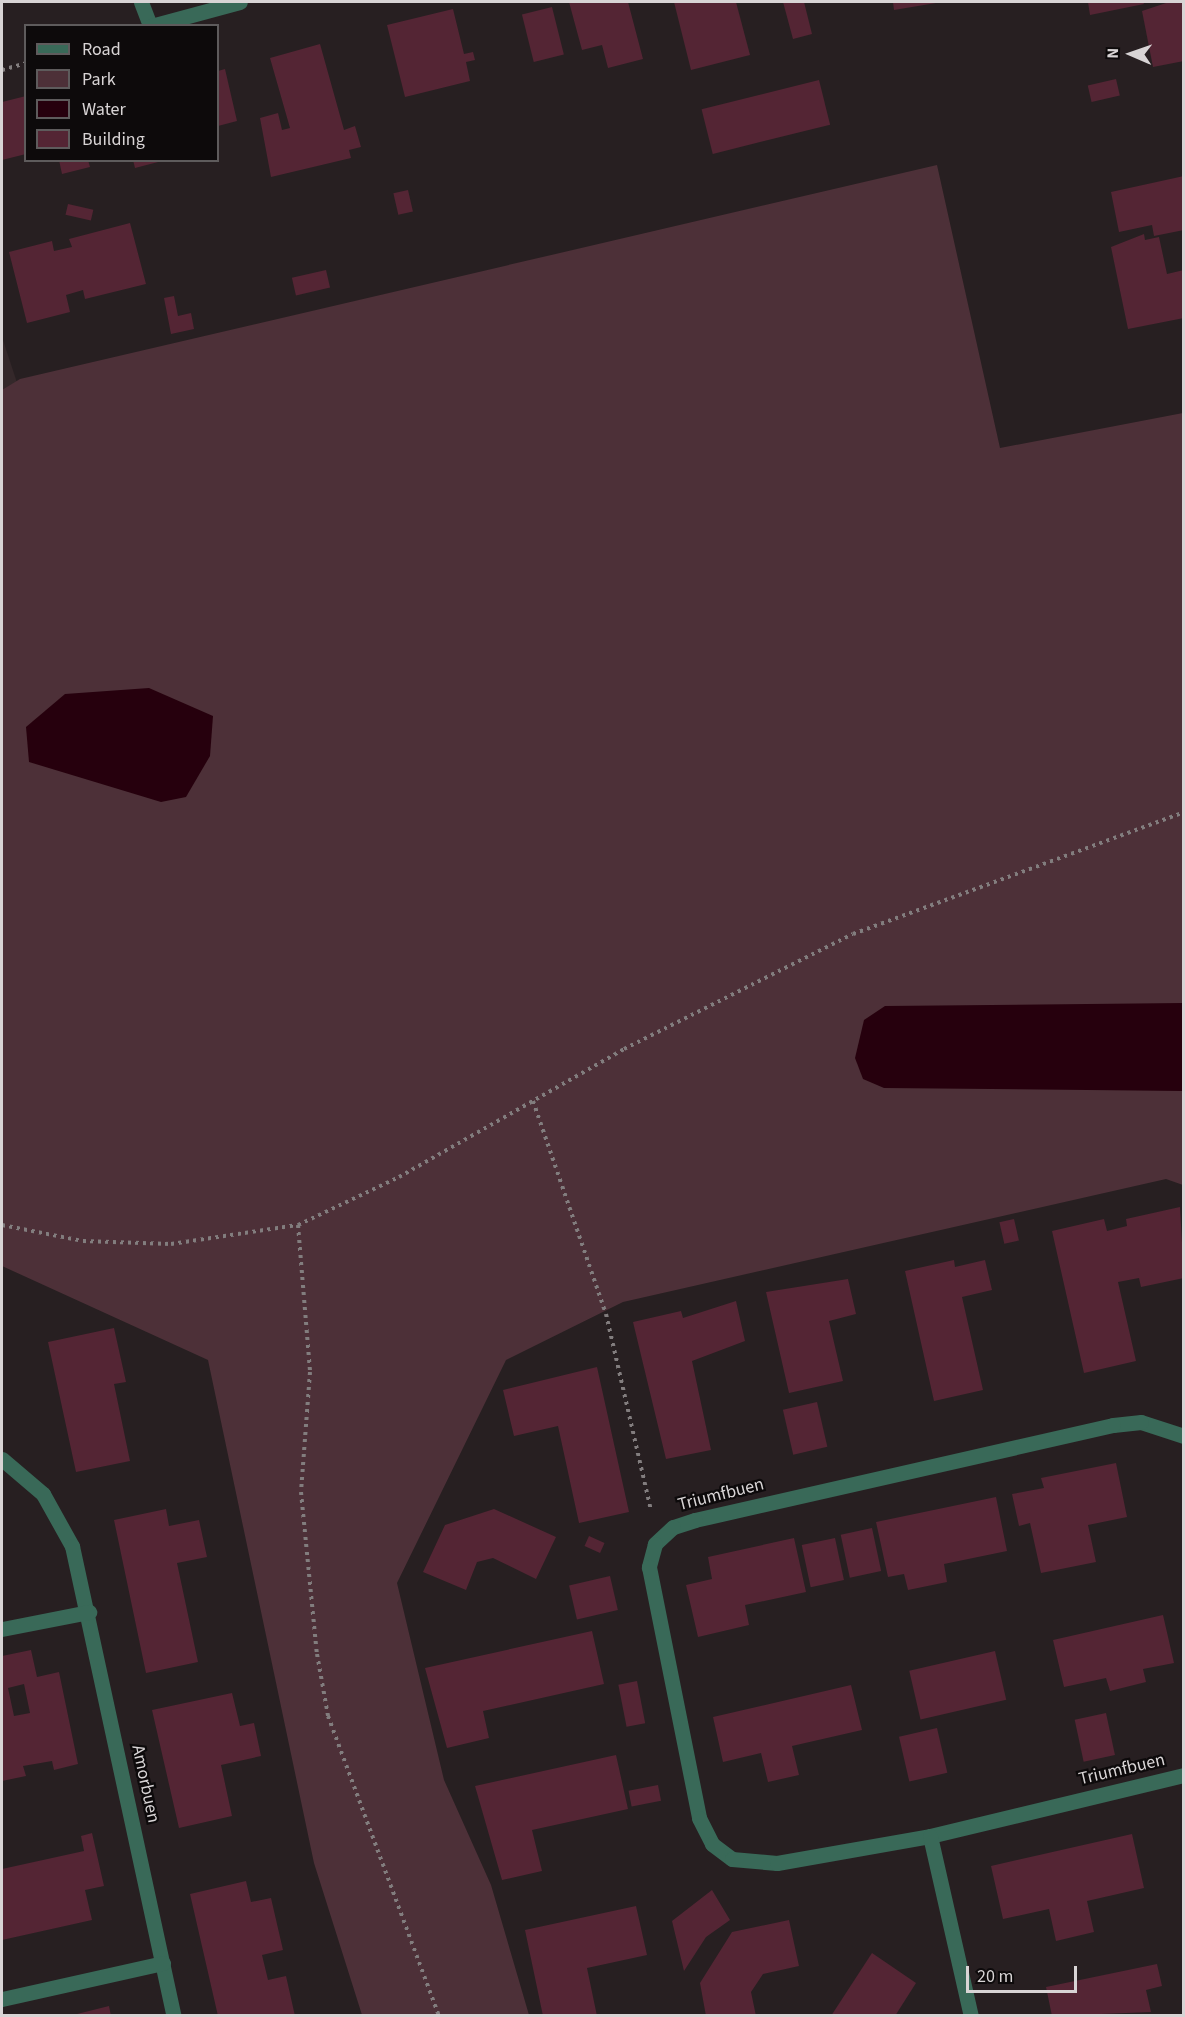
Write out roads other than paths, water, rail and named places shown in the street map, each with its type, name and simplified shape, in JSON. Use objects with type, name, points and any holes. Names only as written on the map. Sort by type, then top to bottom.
[{"type":"street","points":[[141,2],[150,24]]},
{"type":"street","points":[[158,24],[240,2]]},
{"type":"street","name":"Triumfbuen","points":[[1184,1436],[1141,1422],[1113,1425],[673,1527],[655,1544],[650,1590],[699,1818],[712,1844],[732,1859],[755,1865],[930,1836],[1184,1775]]},
{"type":"street","name":"Amorbuen","points":[[2,1459],[43,1494],[72,1546],[89,1612],[174,2016]]},
{"type":"street","points":[[2,1629],[89,1612]]},
{"type":"street","points":[[930,1836],[971,2016]]},
{"type":"street","points":[[2,1999],[163,1963]]},
{"type":"water","points":[[149,688],[213,716],[210,756],[186,797],[161,802],[29,762],[26,727],[65,694]]},
{"type":"water","points":[[1183,1003],[1183,1091],[884,1088],[863,1079],[855,1058],[864,1020],[885,1006]]}]
